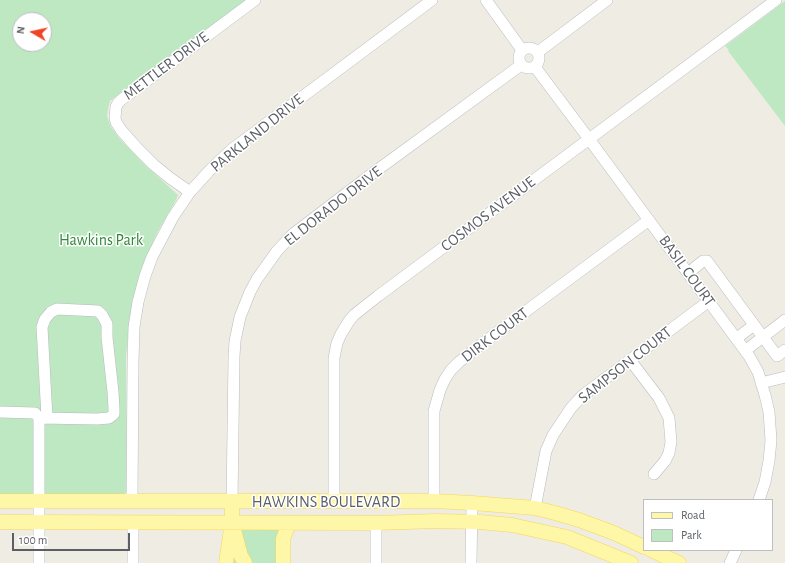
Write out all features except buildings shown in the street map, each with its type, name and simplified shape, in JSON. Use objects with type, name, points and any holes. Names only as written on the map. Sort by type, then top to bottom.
[{"type":"main road","name":"HAWKINS BOULEVARD","points":[[0,501],[434,501],[472,503],[535,508],[555,512],[614,533],[643,547]]},
{"type":"main road","name":"EL DORADO DRIVE","points":[[232,502],[232,522]]},
{"type":"main road","name":"HAWKINS BOULEVARD","points":[[0,522],[472,522],[512,525],[567,537],[631,563]]},
{"type":"main road","points":[[226,563],[232,522]]},
{"type":"main road","points":[[232,522],[239,549],[245,563]]},
{"type":"main road","points":[[283,563],[283,539],[288,522]]},
{"type":"main road","points":[[653,551],[679,563]]},
{"type":"street","name":"METTLER DRIVE","points":[[190,192],[154,165],[121,130],[115,118],[116,107],[118,102],[255,0]]},
{"type":"street","name":"PARKLAND DRIVE","points":[[132,502],[134,326],[138,302],[152,257],[172,217],[190,192],[231,150],[432,0]]},
{"type":"street","points":[[486,0],[522,50]]},
{"type":"street","points":[[538,52],[607,0]]},
{"type":"street","name":"COSMOS AVENUE","points":[[334,502],[334,358],[337,343],[341,334],[354,315],[776,0]]},
{"type":"street","points":[[531,48],[538,52],[540,60],[535,67],[528,69],[521,65],[519,57],[522,50],[531,48]]},
{"type":"street","name":"EL DORADO DRIVE","points":[[232,502],[235,347],[240,317],[257,279],[277,251],[293,234],[369,176],[521,65]]},
{"type":"street","name":"BASIL COURT","points":[[535,67],[746,350],[758,372],[769,412],[771,440],[768,468],[759,499]]},
{"type":"street","name":"DIRK COURT","points":[[434,501],[434,411],[440,390],[451,370],[483,343],[649,220]]},
{"type":"street","points":[[688,273],[703,261],[707,261],[777,356],[785,350]]},
{"type":"street","name":"SAMPSON COURT","points":[[535,508],[546,451],[553,435],[571,408],[582,396],[709,301]]},
{"type":"street","points":[[0,412],[35,413],[43,418],[97,419],[109,418],[114,414],[107,324],[102,315],[98,312],[57,310],[51,312],[45,319],[42,326],[43,418],[39,500],[39,563]]},
{"type":"street","points":[[746,350],[785,320]]},
{"type":"street","points":[[737,338],[754,325]]},
{"type":"street","points":[[630,360],[659,398],[669,418],[671,442],[669,453],[665,461],[654,474]]},
{"type":"street","points":[[761,383],[785,378]]},
{"type":"street","points":[[471,563],[472,503]]},
{"type":"street","points":[[133,522],[133,563]]},
{"type":"street","points":[[376,523],[376,563]]},
{"type":"street","points":[[730,563],[736,551]]},
{"type":"green space","name":"Hawkins Park","points":[[0,0],[246,0],[110,101],[107,116],[111,127],[120,139],[146,166],[178,195],[157,233],[141,271],[131,310],[126,356],[127,492],[117,497],[0,497]]},
{"type":"green space","points":[[785,1],[785,126],[725,46]]},
{"type":"green space","points":[[232,529],[281,529],[281,563],[231,563]]}]
